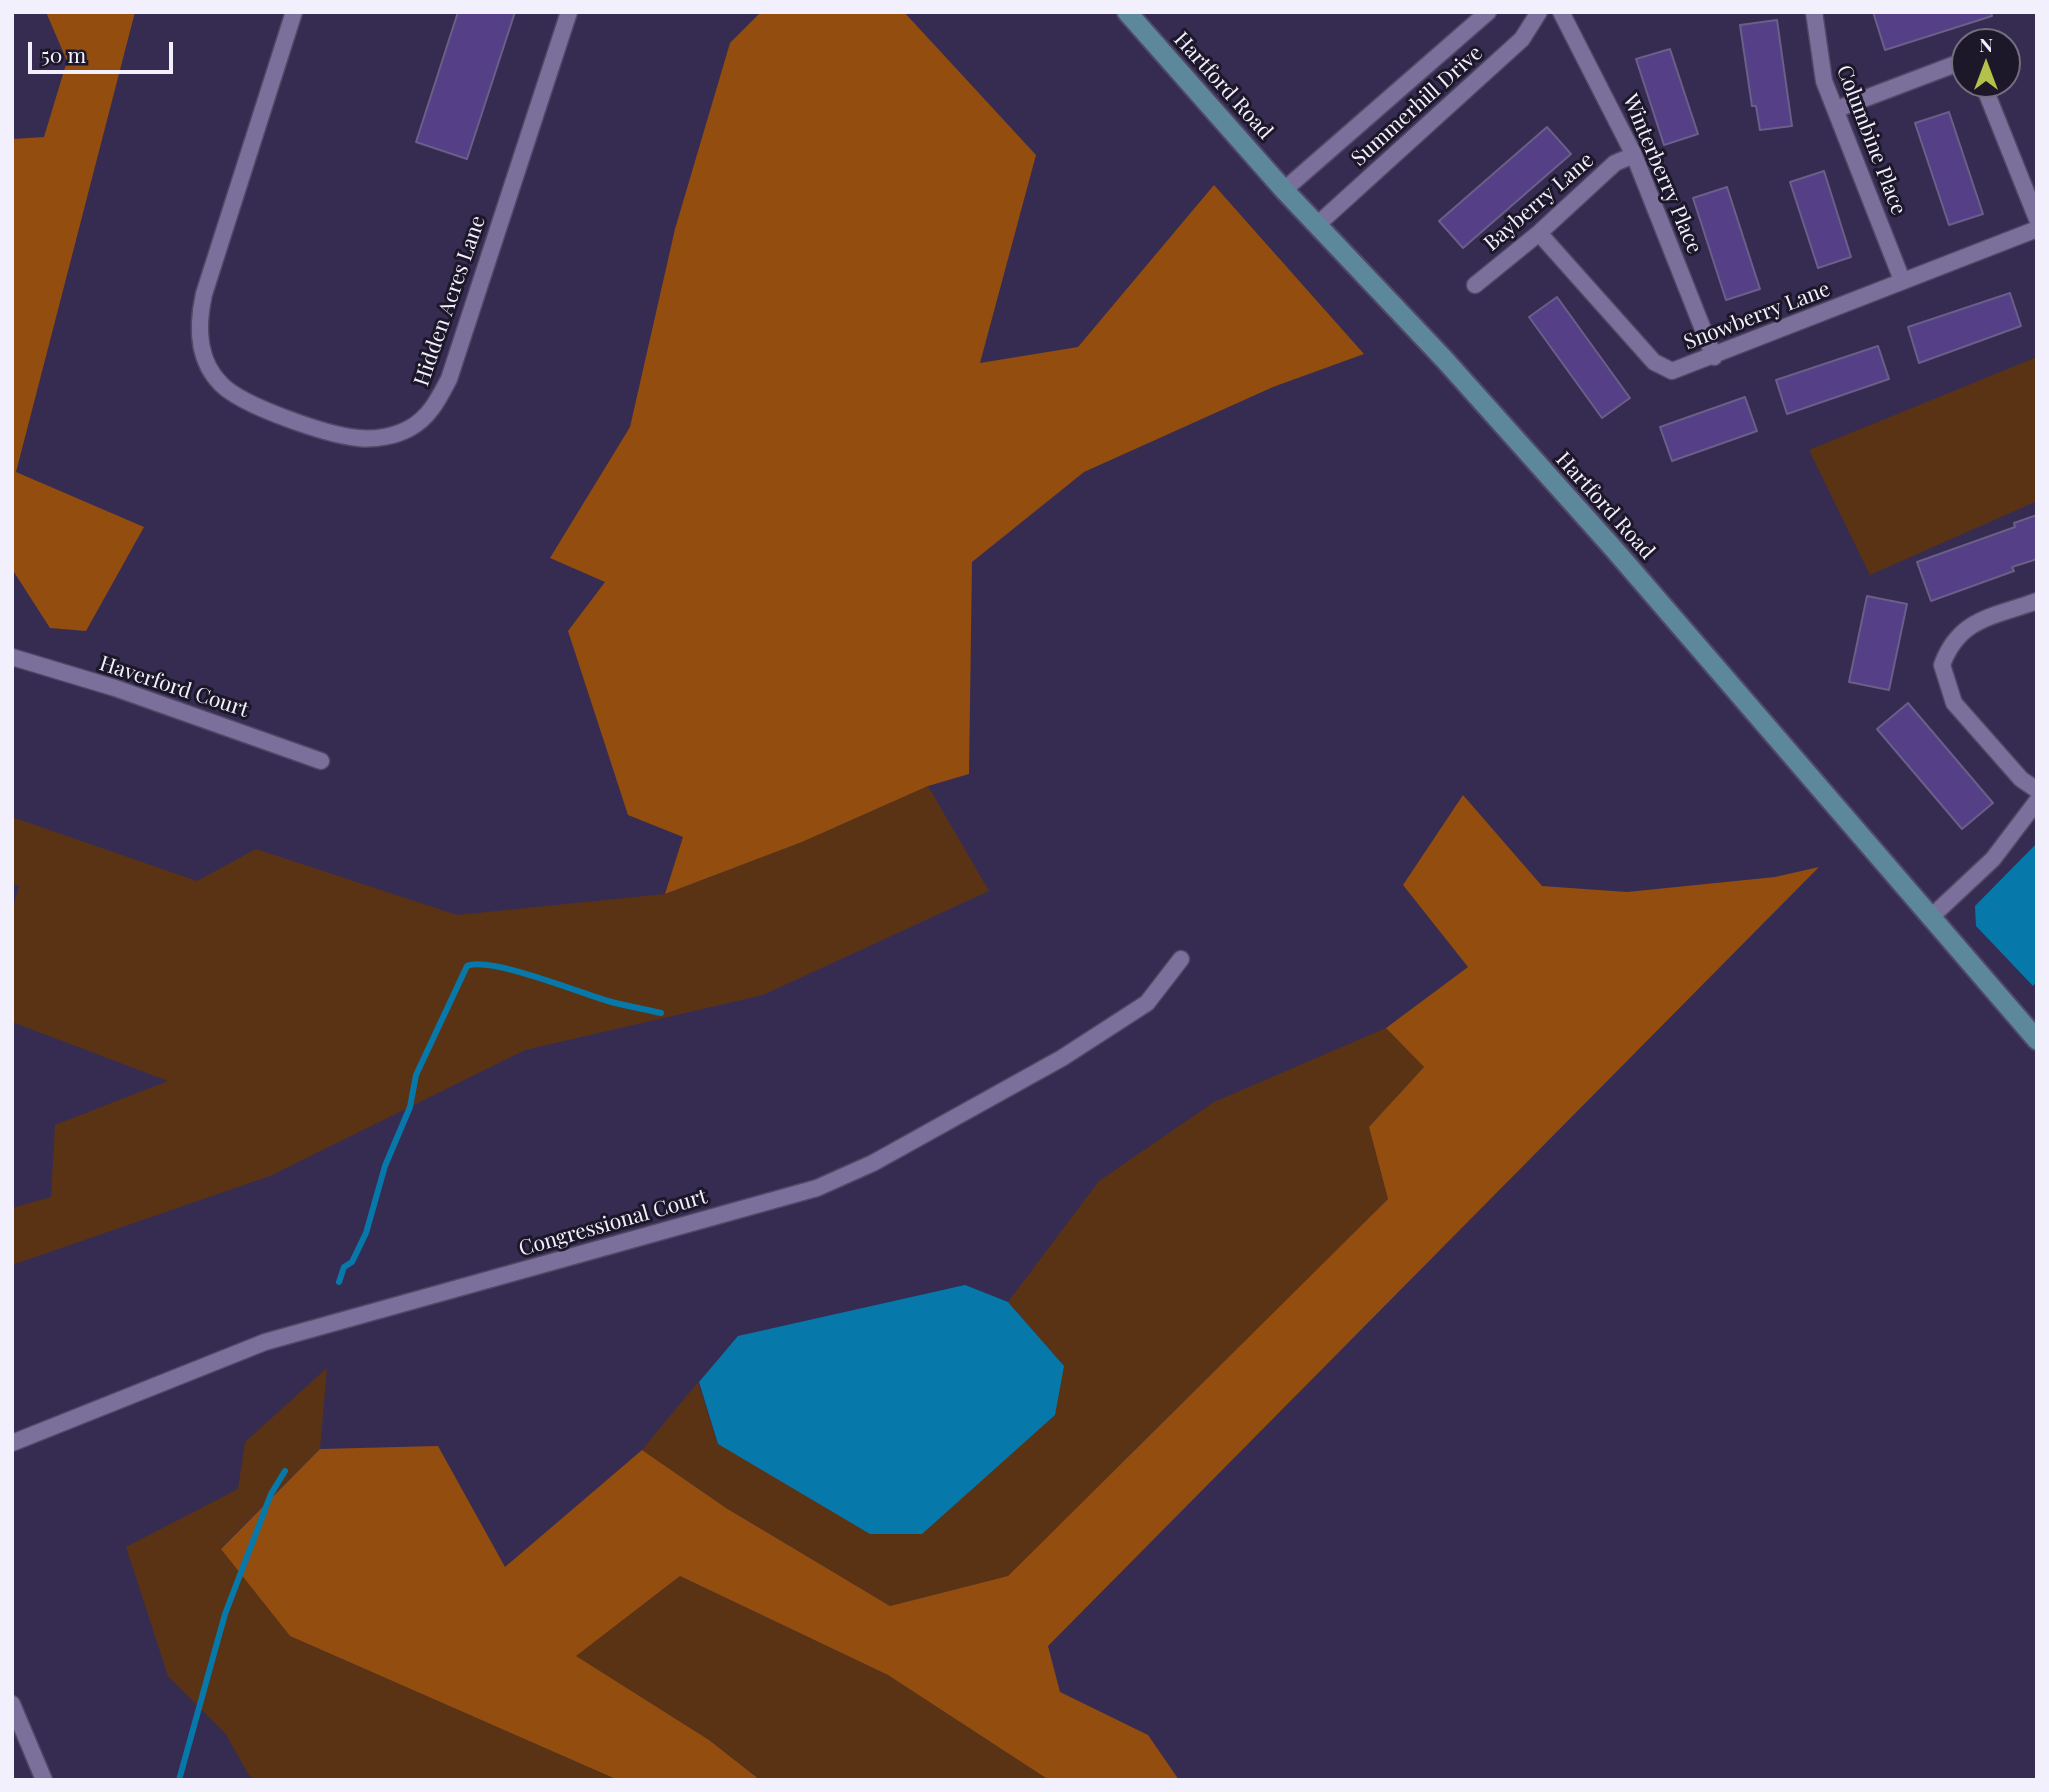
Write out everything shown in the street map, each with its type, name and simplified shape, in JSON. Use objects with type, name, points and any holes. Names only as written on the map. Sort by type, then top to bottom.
[{"type":"main road","name":"Hartford Road","points":[[1127,12],[1284,190],[1444,359],[1613,548],[2037,1040]]},
{"type":"street","name":"Hidden Acres Lane","points":[[294,12],[204,294],[199,333],[212,372],[233,394],[251,405],[361,438],[396,434],[411,428],[427,415],[449,379],[569,12]]},
{"type":"street","name":"Summerhill Drive","points":[[1284,190],[1488,12]]},
{"type":"street","name":"Summerhill Drive","points":[[1317,225],[1522,39],[1539,12]]},
{"type":"street","name":"Winterberry Place","points":[[1561,12],[1634,155],[1714,357]]},
{"type":"street","name":"Columbine Place","points":[[1814,12],[1821,70],[1902,280]]},
{"type":"street","points":[[1837,109],[1951,66]]},
{"type":"street","points":[[1989,98],[2037,219]]},
{"type":"street","name":"Bayberry Lane","points":[[1475,285],[1539,233],[1615,163],[1634,155]]},
{"type":"street","name":"Snowberry Lane","points":[[1539,233],[1660,367],[1672,371],[1714,357],[1902,280],[2037,229]]},
{"type":"street","points":[[2037,601],[1975,623],[1957,635],[1942,665],[1954,703],[2021,779],[2037,790]]},
{"type":"street","name":"Haverford Court","points":[[12,657],[115,688],[321,761]]},
{"type":"street","points":[[1930,918],[1993,859],[2037,801]]},
{"type":"street","name":"Congressional Court","points":[[12,1443],[265,1342],[817,1188],[873,1163],[1062,1058],[1147,1003],[1181,959]]},
{"type":"street","points":[[12,1704],[44,1780]]},
{"type":"shaded area","points":[[46,12],[135,12],[16,472],[144,527],[86,631],[50,628],[12,569],[12,139],[44,137],[67,61]]},
{"type":"shaded area","points":[[761,12],[904,12],[1036,155],[980,363],[1078,347],[1214,185],[1364,354],[1273,387],[1084,472],[972,562],[969,774],[928,786],[802,842],[665,894],[683,837],[628,815],[568,631],[605,582],[550,558],[630,427],[675,229],[730,43]]},
{"type":"shaded area","points":[[2037,357],[2037,501],[1870,575],[1809,450]]},
{"type":"shaded area","points":[[928,786],[989,891],[763,995],[525,1050],[270,1176],[12,1265],[12,1208],[51,1197],[55,1125],[168,1081],[12,1022],[12,911],[19,886],[12,883],[12,817],[197,881],[256,849],[457,915],[665,894],[802,842]]},
{"type":"shaded area","points":[[1463,795],[1542,886],[1627,892],[1775,877],[1819,867],[1048,1646],[1060,1692],[1148,1735],[1179,1780],[1049,1780],[888,1675],[680,1576],[576,1656],[709,1740],[760,1780],[618,1780],[290,1636],[221,1549],[320,1449],[438,1446],[505,1567],[642,1450],[726,1508],[890,1606],[1008,1576],[1388,1199],[1369,1127],[1424,1067],[1386,1028],[1468,967],[1403,885]]},
{"type":"shaded area","points":[[1386,1028],[1424,1067],[1369,1127],[1388,1199],[1008,1576],[890,1606],[726,1508],[642,1450],[698,1382],[718,1445],[1064,1366],[1008,1302],[1099,1181],[1214,1102]]},
{"type":"shaded area","points":[[327,1368],[320,1449],[221,1548],[290,1636],[618,1780],[255,1780],[249,1775],[225,1733],[168,1676],[126,1547],[238,1489],[245,1442]]},
{"type":"shaded area","points":[[680,1576],[888,1675],[1049,1780],[760,1780],[709,1740],[575,1656]]},
{"type":"water","points":[[2037,843],[2037,981],[2033,986],[1976,926],[1975,906]]},
{"type":"water","points":[[965,1285],[1008,1302],[1064,1366],[1055,1415],[922,1534],[870,1534],[718,1444],[699,1382],[738,1336]]},
{"type":"building","points":[[458,12],[515,12],[467,159],[416,142]]},
{"type":"building","points":[[1873,12],[1991,12],[1992,16],[1885,50]]},
{"type":"building","points":[[1777,20],[1792,126],[1760,130],[1756,106],[1752,106],[1740,25]]},
{"type":"building","points":[[1670,49],[1698,134],[1664,145],[1636,59]]},
{"type":"building","points":[[1949,112],[1983,214],[1949,225],[1915,123]]},
{"type":"building","points":[[1547,127],[1571,154],[1463,248],[1439,221]]},
{"type":"building","points":[[1824,171],[1851,257],[1818,268],[1790,182]]},
{"type":"building","points":[[1727,187],[1760,289],[1726,300],[1693,198]]},
{"type":"building","points":[[2010,293],[2021,326],[1919,363],[1908,327]]},
{"type":"building","points":[[1557,297],[1630,398],[1602,418],[1529,317]]},
{"type":"building","points":[[1878,346],[1889,379],[1787,414],[1776,380]]},
{"type":"building","points":[[1745,397],[1757,431],[1672,461],[1660,427]]},
{"type":"building","points":[[2037,515],[2037,559],[2012,567],[2014,571],[1931,601],[1917,562],[2015,527],[2014,523]]},
{"type":"building","points":[[1867,596],[1907,604],[1889,690],[1849,682]]},
{"type":"building","points":[[1908,703],[1993,803],[1962,829],[1877,729]]},
{"type":"waterway","points":[[339,1282],[344,1267],[352,1262],[366,1233],[385,1166],[410,1107],[416,1075],[467,966],[495,966],[608,1001],[661,1013]]},
{"type":"waterway","points":[[179,1780],[225,1614],[271,1494],[285,1471]]}]
